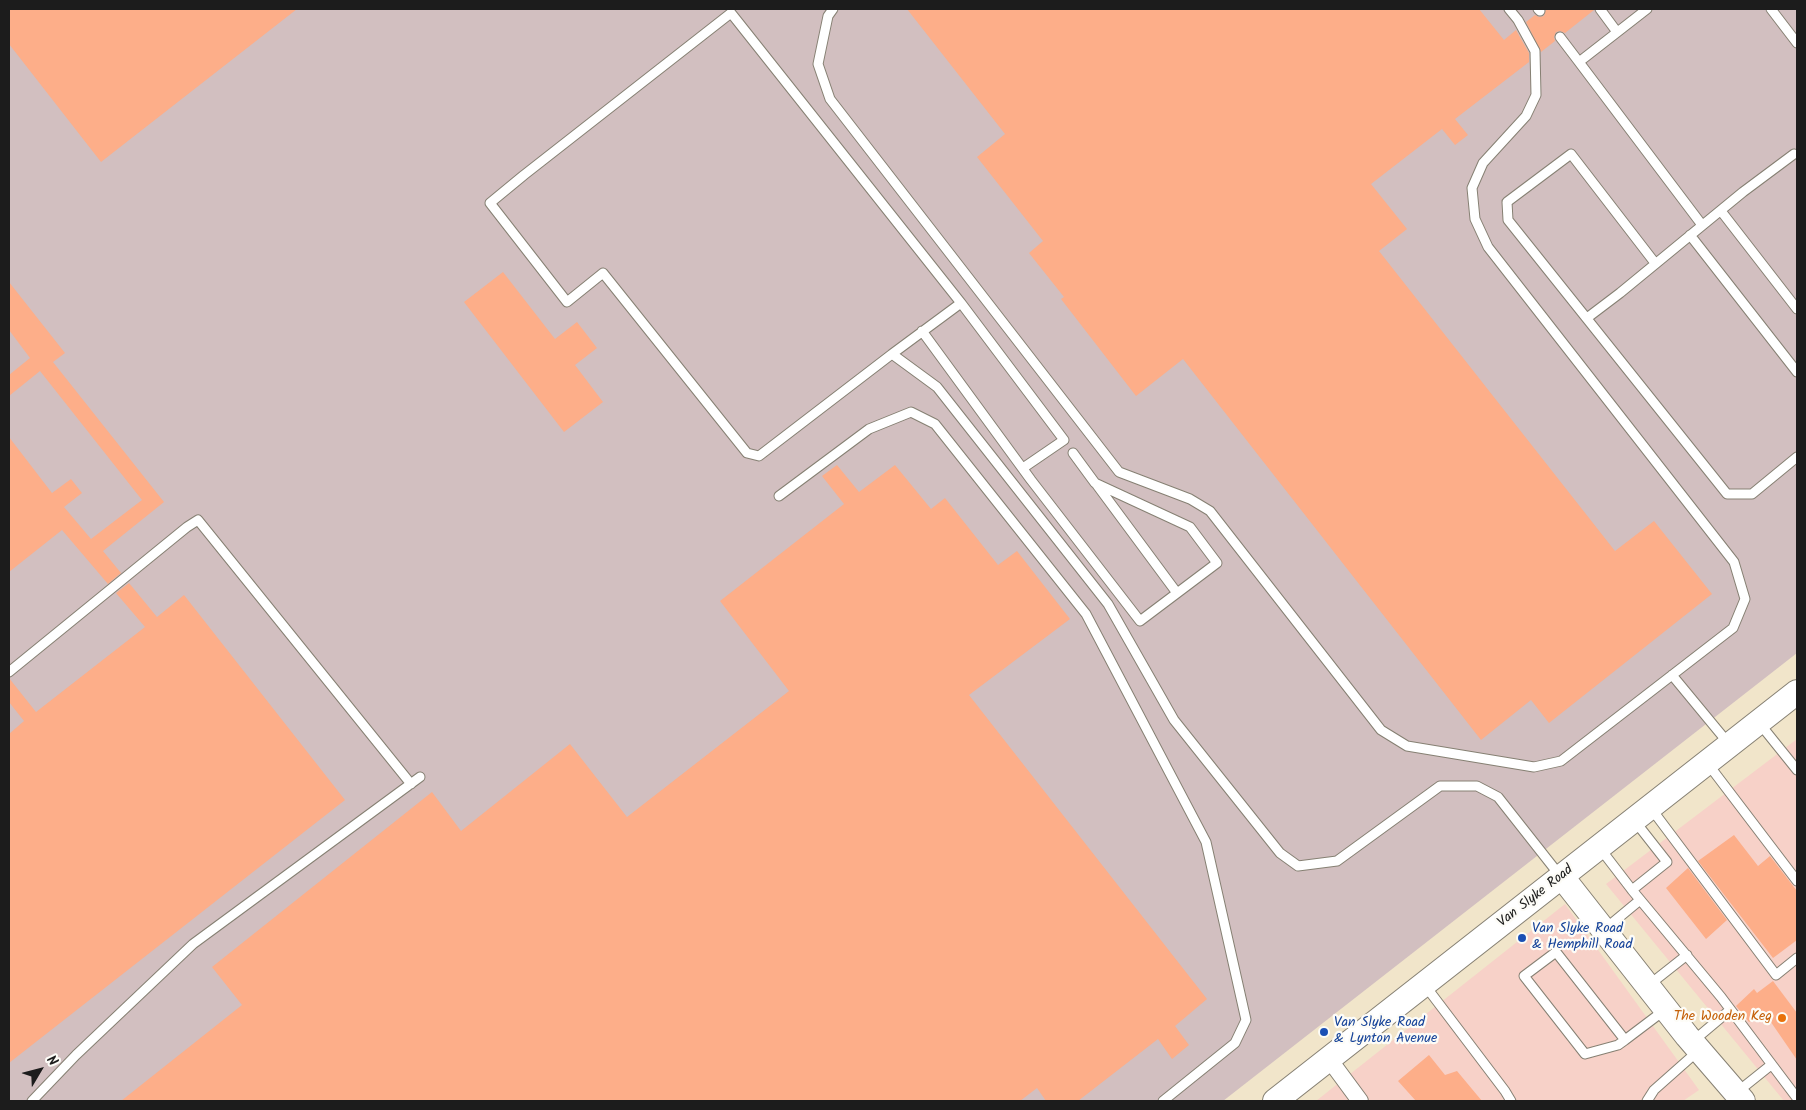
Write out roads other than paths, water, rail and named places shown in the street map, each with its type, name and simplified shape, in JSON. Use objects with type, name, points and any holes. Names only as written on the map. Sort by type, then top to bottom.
[{"type":"street","name":"Van Slyke Road","points":[[1275,1101],[1706,762],[1758,722],[1796,696]]},
{"type":"street","points":[[1562,877],[1647,986],[1740,1097]]},
{"type":"street","points":[[1329,1059],[1360,1101]]},
{"type":"lane","points":[[832,9],[828,16],[818,64],[830,99],[1119,472],[1190,498],[1210,511],[1381,730],[1407,746],[1534,767],[1561,761],[1733,628],[1745,599],[1734,562],[1488,247],[1475,219],[1472,188],[1483,163],[1526,116],[1536,96],[1535,51],[1518,20],[1509,9]]},
{"type":"lane","points":[[1600,9],[1618,32]]},
{"type":"lane","points":[[1579,62],[1647,9]]},
{"type":"lane","points":[[1771,9],[1797,43]]},
{"type":"lane","points":[[960,303],[759,456],[747,453],[603,273],[567,302],[490,203],[524,174],[731,13],[960,303],[1064,440],[1023,468]]},
{"type":"lane","points":[[1560,37],[1702,225]]},
{"type":"lane","points":[[1655,263],[1571,154],[1507,202],[1508,220],[1727,494],[1752,494],[1797,457]]},
{"type":"lane","points":[[1587,318],[1742,192],[1796,154]]},
{"type":"lane","points":[[1721,211],[1797,309]]},
{"type":"lane","points":[[1690,235],[1797,372]]},
{"type":"lane","points":[[922,332],[1140,621],[1217,564],[1190,527],[1095,483]]},
{"type":"lane","points":[[892,354],[937,387],[1102,596],[1174,720],[1280,853],[1298,866],[1337,861],[1440,786],[1477,786],[1498,797],[1562,877]]},
{"type":"lane","points":[[779,496],[869,429],[911,412],[935,424],[1086,614],[1206,842],[1246,1020],[1235,1043],[1163,1101]]},
{"type":"lane","points":[[1073,453],[1177,593]]},
{"type":"lane","points":[[9,672],[198,520],[411,784]]},
{"type":"lane","points":[[1672,675],[1729,745]]},
{"type":"lane","points":[[1758,722],[1797,770]]},
{"type":"lane","points":[[1706,762],[1797,881]]},
{"type":"lane","points":[[32,1101],[76,1055],[193,944],[420,777]]},
{"type":"lane","points":[[1632,890],[1667,862],[1642,813]]},
{"type":"lane","points":[[1642,813],[1776,975],[1797,958]]},
{"type":"lane","points":[[1599,847],[1730,1010],[1771,1065],[1796,1093]]},
{"type":"lane","points":[[1603,930],[1640,900]]},
{"type":"lane","points":[[1625,1040],[1556,952],[1524,976],[1585,1054],[1618,1045],[1625,1040],[1666,1009]]},
{"type":"lane","points":[[1647,986],[1687,956]]},
{"type":"lane","points":[[1424,984],[1511,1101]]},
{"type":"lane","points":[[1647,1101],[1654,1090],[1730,1010]]},
{"type":"lane","points":[[1740,1097],[1771,1065]]},
{"type":"place","name":"Van Slyke Road & Hemphill Road","points":[[1522,938]]},
{"type":"place","name":"The Wooden Keg","points":[[1782,1018]]},
{"type":"place","name":"Van Slyke Road & Lynton Avenue","points":[[1324,1032]]}]
